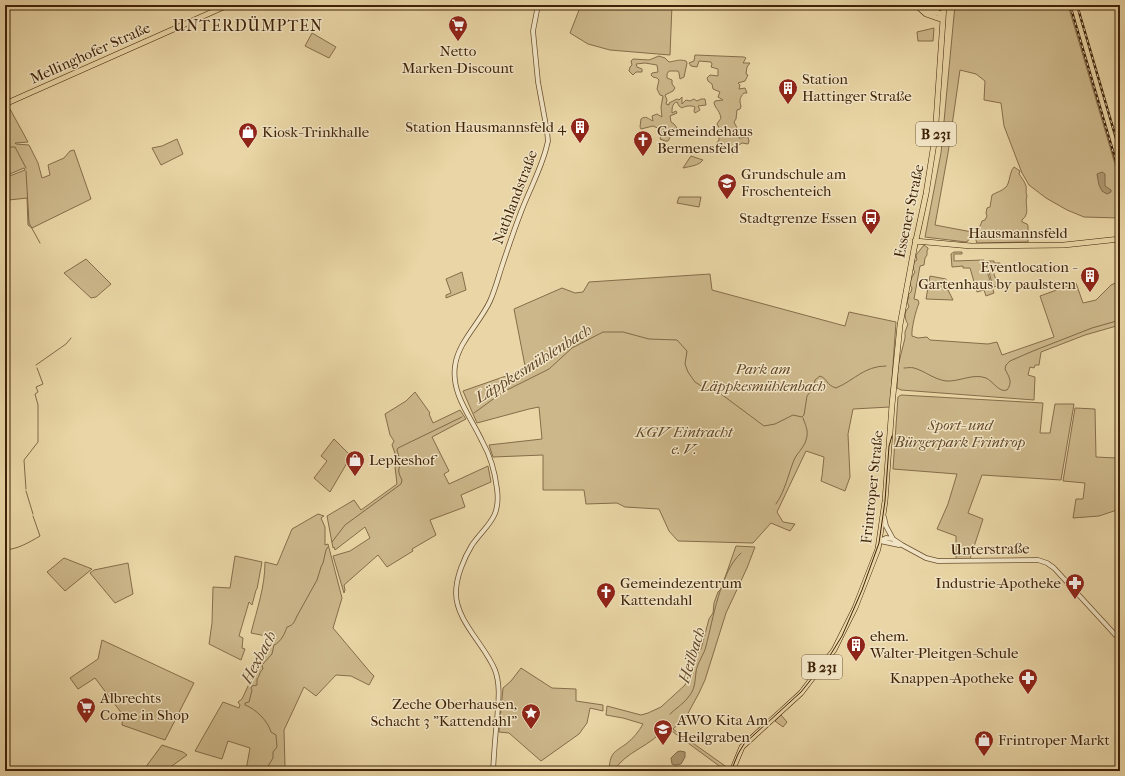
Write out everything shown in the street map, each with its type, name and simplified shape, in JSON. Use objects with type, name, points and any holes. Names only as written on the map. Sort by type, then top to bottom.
[{"type":"main road","name":"Mellinghofer Straße","points":[[5,104],[228,5]]},
{"type":"main road","points":[[422,5],[445,5]]},
{"type":"main road","points":[[927,10],[936,5]]},
{"type":"main road","name":"Essener Straße","points":[[900,325],[915,241],[926,194],[935,137],[944,5]]},
{"type":"main road","points":[[917,6],[939,13],[943,20]]},
{"type":"main road","points":[[917,6],[926,14],[943,20]]},
{"type":"main road","name":"Hausmannsfeld","points":[[915,241],[971,246],[1064,245],[1120,239]]},
{"type":"main road","name":"Frintroper Straße","points":[[732,771],[738,754],[744,745],[801,693],[834,650],[855,608],[875,557],[880,541],[884,517],[895,360],[900,325]]},
{"type":"street","name":"Nathlandstraße","points":[[493,771],[499,695],[497,678],[492,664],[460,611],[456,593],[462,565],[472,545],[492,522],[497,505],[497,490],[490,458],[461,400],[456,388],[454,375],[455,361],[459,350],[479,321],[493,293],[514,231],[547,146],[547,131],[538,82],[533,31],[538,5]]},
{"type":"street","points":[[884,517],[886,526],[893,539]]},
{"type":"street","points":[[880,541],[886,538],[893,539]]},
{"type":"street","name":"Unterstraße","points":[[893,539],[931,560],[938,562],[1038,560],[1044,562],[1054,568],[1120,640]]},
{"type":"street","name":"Unterstraße","points":[[880,541],[902,545]]},
{"type":"green space","points":[[581,5],[672,5],[670,55],[610,50],[588,44],[570,33]]},
{"type":"green space","points":[[955,5],[1068,5],[1120,181],[1120,218],[1084,217],[1067,210],[1046,198],[1029,185],[1022,173],[1004,126],[1001,103],[984,100],[985,81],[976,74],[960,70],[948,153],[935,225],[972,232],[968,241],[966,242],[925,237],[941,153]]},
{"type":"green space","points":[[934,28],[933,41],[918,41],[917,32]]},
{"type":"green space","points":[[312,33],[336,47],[329,58],[305,46]]},
{"type":"green space","points":[[695,55],[744,57],[746,58],[743,63],[750,63],[747,67],[746,74],[748,75],[745,81],[738,83],[740,85],[739,89],[745,88],[747,93],[744,93],[741,97],[741,106],[740,109],[737,110],[736,119],[734,122],[737,128],[732,133],[739,138],[748,137],[749,141],[748,144],[742,143],[735,146],[733,154],[728,149],[720,149],[719,145],[715,148],[714,147],[719,140],[719,128],[717,124],[721,118],[714,103],[715,101],[723,100],[718,97],[720,92],[713,89],[712,84],[707,78],[710,75],[718,76],[718,69],[711,67],[711,62],[699,61],[697,67],[691,66],[689,63],[694,61]]},
{"type":"green space","points":[[659,56],[665,58],[669,62],[681,60],[686,61],[687,63],[684,77],[680,79],[678,71],[669,71],[667,74],[667,78],[672,80],[672,84],[675,88],[673,91],[665,95],[667,100],[666,104],[669,105],[669,103],[677,99],[679,100],[682,97],[682,104],[686,100],[690,101],[694,99],[697,101],[705,99],[706,105],[698,106],[700,110],[695,113],[695,107],[688,106],[682,108],[677,102],[674,104],[672,113],[676,111],[677,113],[670,116],[671,122],[677,128],[675,130],[678,135],[671,136],[668,141],[660,139],[662,134],[660,129],[653,126],[641,129],[640,127],[641,119],[644,117],[653,121],[652,116],[657,114],[662,117],[661,107],[663,96],[660,95],[657,89],[659,80],[651,75],[652,73],[658,72],[657,65],[645,63],[636,64],[637,67],[642,69],[642,72],[636,72],[633,75],[629,71],[632,65],[631,61],[633,59],[649,60]]},
{"type":"green space","points":[[10,109],[28,142],[15,143],[29,145],[38,163],[42,178],[50,175],[48,165],[64,158],[70,151],[74,150],[91,199],[32,228],[28,225],[27,198],[9,200],[7,177],[25,170],[24,168],[5,176],[5,111]]},
{"type":"green space","points":[[177,139],[183,154],[161,165],[152,148],[162,146]]},
{"type":"green space","points":[[691,156],[703,160],[697,165],[683,168]]},
{"type":"green space","points":[[1014,167],[1020,171],[1019,174],[1026,186],[1027,211],[1022,222],[1028,226],[1028,242],[977,243],[976,235],[982,221],[985,220],[987,216],[987,208],[990,207],[992,195],[1006,187]]},
{"type":"green space","points":[[679,197],[701,197],[699,207],[677,203]]},
{"type":"green space","points":[[924,245],[928,249],[924,265],[920,266],[914,299],[918,300],[919,303],[916,310],[912,336],[918,338],[927,337],[930,340],[988,344],[997,342],[1002,355],[1054,337],[1040,296],[1076,283],[1083,303],[1096,300],[1111,285],[1120,281],[1120,325],[1085,335],[1041,352],[1039,365],[1035,365],[1034,368],[1030,367],[1028,375],[1035,377],[1034,400],[901,390],[897,388],[898,366],[908,324],[905,316],[909,307],[907,301],[909,298],[908,295],[912,288],[910,285],[911,279],[915,272],[913,269],[914,262],[917,260],[916,255]]},
{"type":"green space","points":[[954,252],[962,252],[962,254],[954,254],[954,261],[984,260],[984,262],[994,261],[994,263],[1000,263],[1001,266],[992,268],[998,286],[993,287],[988,268],[986,268],[994,293],[986,296],[984,290],[977,292],[970,268],[963,268],[963,266],[952,267],[951,254]]},
{"type":"green space","points":[[86,259],[111,284],[96,297],[91,298],[64,273]]},
{"type":"green space","points":[[462,272],[466,290],[446,298],[446,295],[451,293],[446,279]]},
{"type":"green space","points":[[710,274],[712,290],[845,326],[849,312],[896,322],[890,407],[853,409],[848,434],[850,477],[845,491],[821,481],[824,457],[806,451],[777,512],[783,522],[795,524],[790,531],[771,523],[753,543],[678,541],[669,531],[659,509],[625,507],[617,503],[586,504],[584,490],[543,490],[543,455],[493,457],[489,445],[542,439],[539,407],[477,423],[463,391],[506,376],[526,371],[514,309],[562,288],[575,293],[583,292],[589,282]]},
{"type":"green space","points":[[930,276],[946,279],[945,284],[947,285],[947,288],[944,287],[944,289],[948,290],[953,300],[926,299]]},
{"type":"green space","points":[[415,392],[430,413],[429,414],[433,423],[460,410],[466,419],[432,437],[449,471],[444,474],[449,484],[488,466],[491,482],[461,495],[465,507],[430,520],[436,535],[412,549],[413,551],[387,567],[378,555],[344,585],[344,593],[333,556],[350,551],[370,538],[365,527],[335,550],[334,547],[333,548],[327,516],[354,500],[361,510],[397,484],[395,467],[398,462],[392,445],[394,441],[390,435],[385,414],[406,401]]},
{"type":"green space","name":"Sport- und Bürgerpark Frintrop","points":[[901,395],[1043,403],[1040,433],[1050,433],[1055,404],[1074,404],[1061,480],[982,475],[968,513],[983,519],[970,559],[956,560],[956,536],[937,529],[948,504],[957,474],[893,469],[898,397]]},
{"type":"green space","points":[[1075,408],[1095,409],[1096,457],[1117,458],[1118,444],[1120,444],[1120,509],[1099,516],[1073,518],[1076,499],[1083,499],[1085,483],[1063,481]]},
{"type":"green space","points":[[334,439],[351,456],[330,492],[314,478],[327,461],[321,456]]},
{"type":"green space","points":[[318,514],[324,516],[321,518],[325,527],[325,545],[328,544],[342,598],[333,628],[374,676],[369,685],[351,676],[336,675],[316,696],[304,687],[284,730],[284,771],[244,771],[246,770],[250,748],[228,741],[222,759],[195,751],[223,702],[239,708],[240,705],[238,702],[242,699],[271,642],[271,637],[251,633],[262,589],[265,562],[277,565],[292,529]]},
{"type":"green space","points":[[736,546],[755,547],[726,613],[705,680],[686,717],[673,729],[728,768],[726,771],[665,727],[654,739],[625,758],[614,771],[609,771],[610,760],[613,754],[631,740],[643,724],[606,715],[607,706],[641,715],[661,707],[685,685],[697,654],[701,649],[709,619],[713,613],[714,603],[718,592],[721,589]]},
{"type":"green space","points":[[235,556],[262,562],[257,589],[252,605],[249,602],[239,636],[243,638],[242,648],[245,649],[241,660],[209,644],[212,623],[213,587],[230,588]]},
{"type":"green space","points":[[64,558],[92,569],[65,591],[47,572]]},
{"type":"green space","points":[[128,563],[133,594],[115,603],[90,573],[94,570]]},
{"type":"green space","points":[[102,640],[194,683],[165,740],[122,725],[123,715],[95,678],[78,689],[70,678],[98,659]]},
{"type":"green space","points":[[521,668],[552,688],[576,689],[576,701],[603,705],[603,711],[590,708],[587,723],[579,734],[541,761],[509,733],[499,732],[503,688],[511,681]]},
{"type":"green space","points":[[781,715],[787,722],[783,727],[775,721]]},
{"type":"green space","points":[[162,745],[183,752],[187,755],[165,771],[147,771],[145,768]]},
{"type":"shaded area","points":[[1102,172],[1105,174],[1105,186],[1111,190],[1111,192],[1107,194],[1102,191],[1099,185],[1097,174]]},
{"type":"shaded area","points":[[680,751],[685,752],[685,757],[681,764],[672,764],[671,758]]},
{"type":"waterway","points":[[5,147],[15,147],[26,168]]},
{"type":"waterway","points":[[26,171],[29,223],[40,243]]},
{"type":"waterway","name":"Läppkesmühlenbach","points":[[904,368],[914,368],[937,379],[946,381],[976,376],[986,378],[1001,390],[1007,390],[1010,382],[1005,369],[1006,365],[1010,361],[1092,328],[1120,320]]},
{"type":"waterway","name":"Läppkesmühlenbach","points":[[474,413],[503,392],[549,369],[572,348],[603,332],[623,332],[649,339],[677,340],[687,351],[685,364],[688,372],[695,382],[706,389],[721,394],[764,426],[775,424],[793,415],[802,417],[804,415],[807,396],[814,387],[815,380],[820,376],[836,388],[872,368],[886,366]]},
{"type":"waterway","points":[[36,365],[66,344],[71,338]]},
{"type":"waterway","points":[[26,489],[24,460],[38,442],[38,405],[35,394],[38,392],[36,387],[43,384],[37,368]]},
{"type":"waterway","name":"Läppkesmühlenbach","points":[[332,542],[345,525],[401,484],[402,480],[399,474],[401,464],[397,450],[398,448],[462,417]]},
{"type":"waterway","name":"Heilbach","points":[[776,504],[784,488],[794,460],[806,440],[807,431],[803,418]]},
{"type":"waterway","points":[[26,491],[33,514]]},
{"type":"waterway","points":[[5,550],[19,547],[40,536],[33,516]]},
{"type":"waterway","name":"Hexbach","points":[[265,771],[273,758],[273,752],[277,747],[276,735],[271,732],[261,716],[253,709],[245,705],[245,703],[249,702],[252,686],[257,685],[257,679],[263,669],[262,665],[272,654],[274,645],[281,640],[287,627],[294,623],[317,580],[328,547]]},
{"type":"waterway","name":"Heilbach","points":[[670,714],[686,700],[693,690],[697,669],[705,649],[718,597],[728,572],[734,561],[741,553]]},
{"type":"tram line","points":[[731,771],[744,744],[801,692],[829,657],[842,636],[862,590],[879,543],[885,501],[889,446],[892,436]]},
{"type":"railway","points":[[1070,5],[1120,175]]},
{"type":"railway","points":[[1077,5],[1120,152]]},
{"type":"place","name":"Netto Marken-Discount","points":[[458,42]]},
{"type":"place","name":"Station Hattinger Straße","points":[[788,105]]},
{"type":"place","name":"Station Hausmannsfeld 4","points":[[580,144]]},
{"type":"place","name":"Kiosk-Trinkhalle","points":[[248,149]]},
{"type":"place","name":"Gemeindehaus Bermensfeld","points":[[643,157]]},
{"type":"place","name":"Grundschule am Froschenteich","points":[[727,200]]},
{"type":"place","name":"Stadtgrenze Essen","points":[[871,235]]},
{"type":"place","name":"Eventlocation - Gartenhaus by paulstern","points":[[1090,293]]},
{"type":"place","name":"Lepkeshof","points":[[355,477]]},
{"type":"place","name":"Industrie-Apotheke","points":[[1075,600]]},
{"type":"place","name":"Gemeindezentrum Kattendahl","points":[[606,609]]},
{"type":"place","name":"ehem. Walter-Pleitgen-Schule","points":[[856,662]]},
{"type":"place","name":"Knappen-Apotheke","points":[[1028,695]]},
{"type":"place","name":"Albrechts Come in Shop","points":[[86,724]]},
{"type":"place","name":"Zeche Oberhausen, Schacht 3 \"Kattendahl\"","points":[[531,730]]},
{"type":"place","name":"AWO Kita Am Heilgraben","points":[[663,746]]},
{"type":"place","name":"Frintroper Markt","points":[[984,757]]},
{"type":"district","name":"UNTERDÜMPTEN","points":[[248,25]]},
{"type":"park label","name":"Park am Läppkesmühlenbach","points":[[763,378]]},
{"type":"park label","name":"KGV Eintracht e. V.","points":[[684,440]]}]
